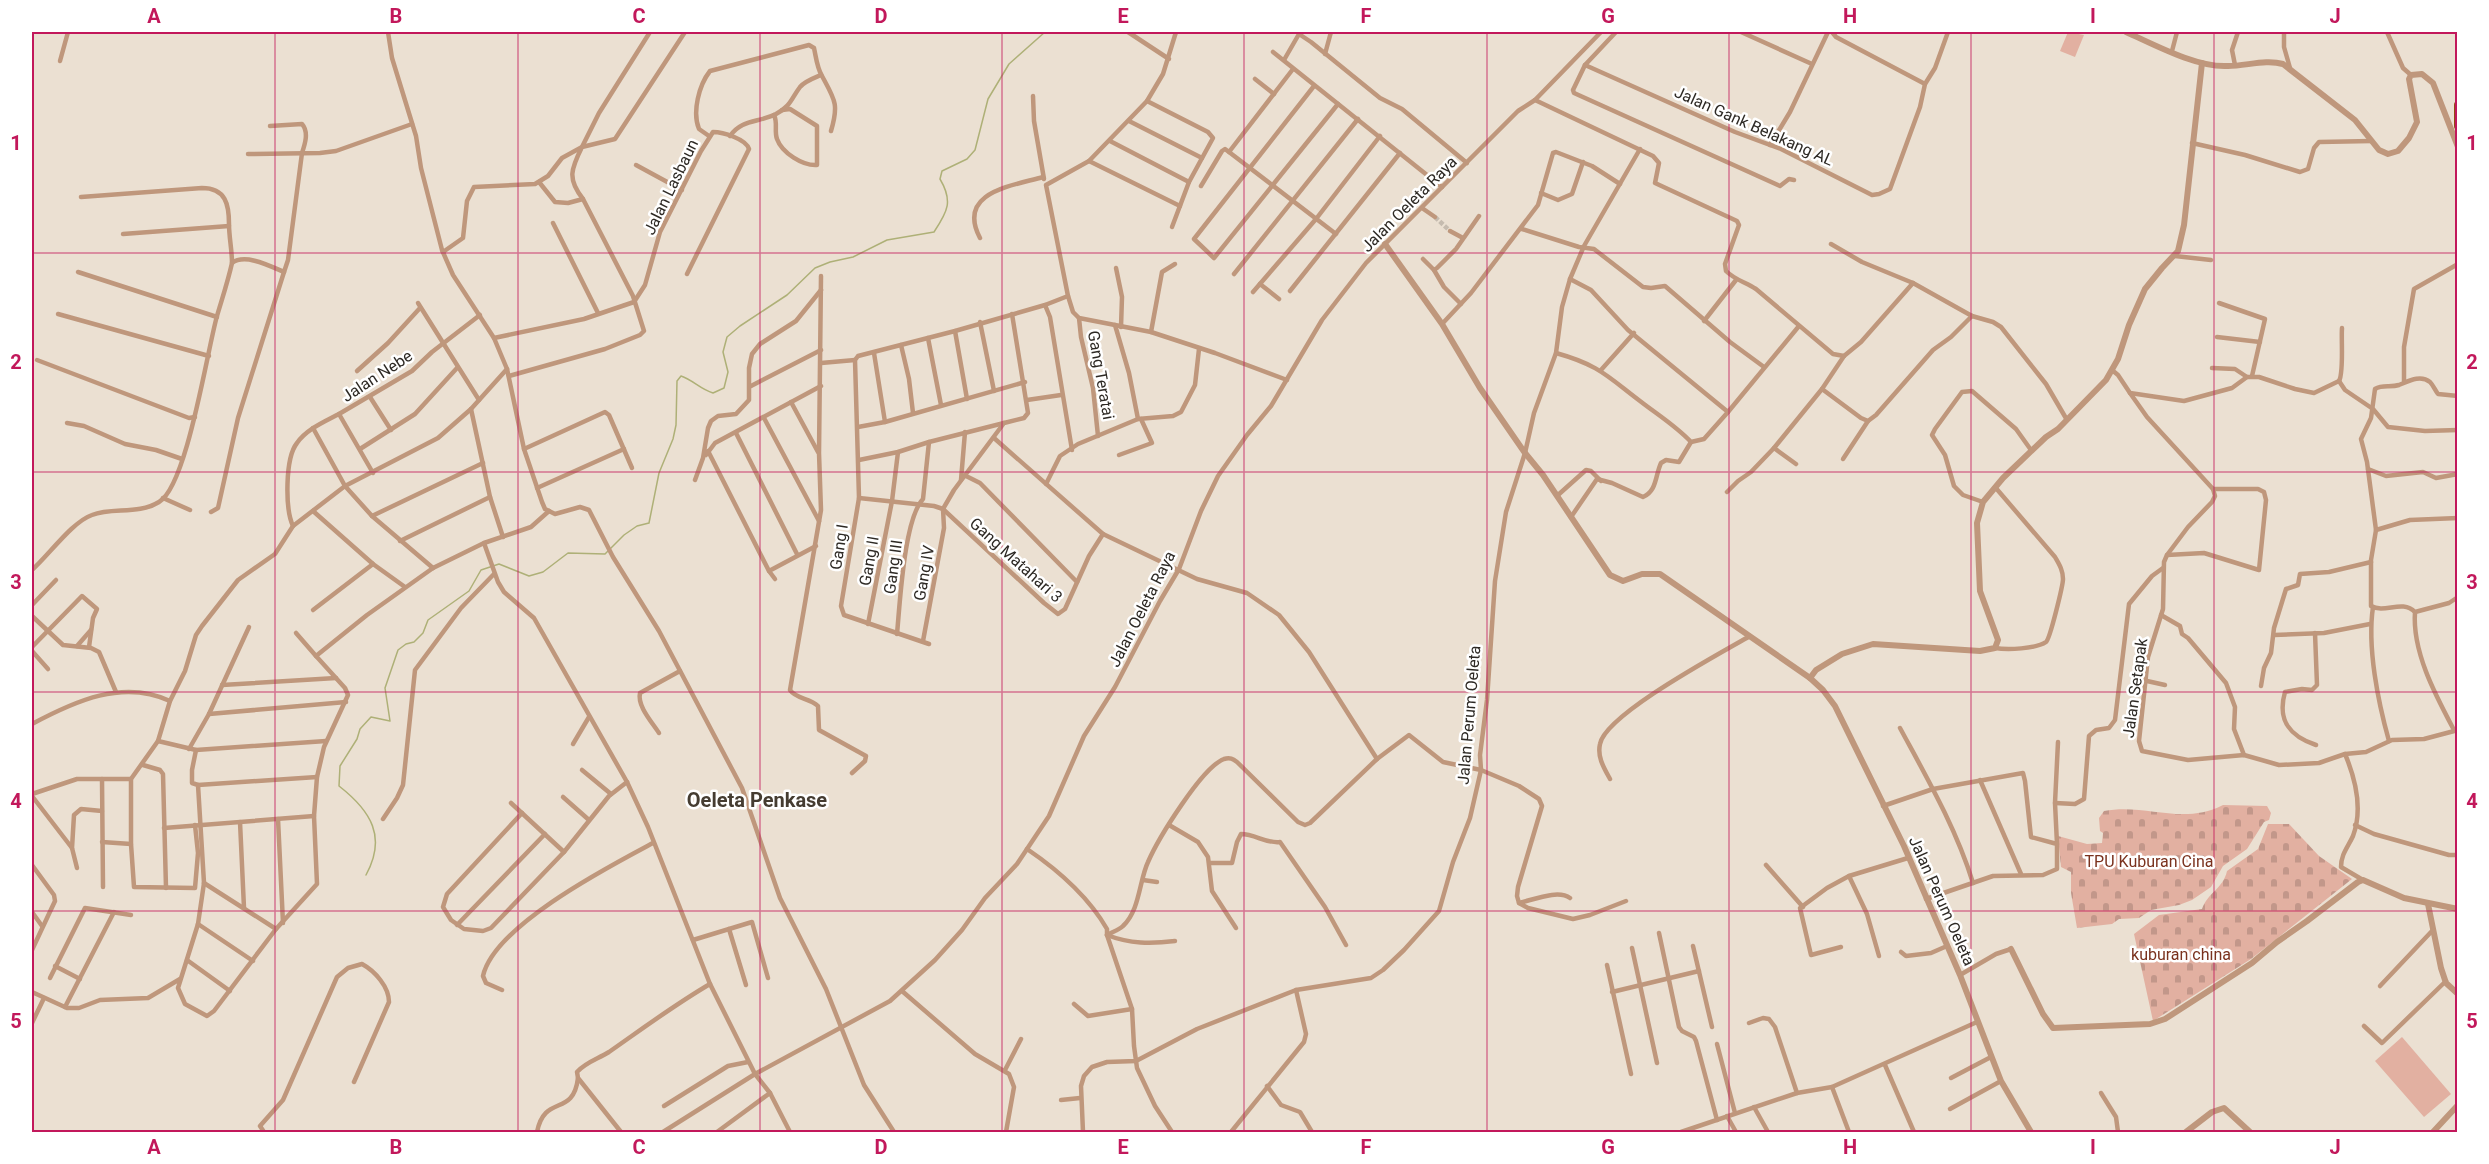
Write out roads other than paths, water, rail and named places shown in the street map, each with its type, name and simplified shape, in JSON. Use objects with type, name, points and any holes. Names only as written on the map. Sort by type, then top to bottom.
[{"type":"highway","points":[[2457,105],[2457,126]]},
{"type":"street","points":[[60,61],[68,32]]},
{"type":"street","points":[[388,32],[392,58],[412,124],[443,252],[453,275],[494,338],[507,369],[524,449],[542,502],[549,512],[555,514],[580,507],[592,513],[613,557],[681,671],[742,788],[780,898],[819,974],[864,1085],[894,1132]]},
{"type":"street","points":[[509,376],[605,349],[643,333],[645,328],[634,302],[583,199],[574,188],[572,180],[574,165],[599,113],[650,32]]},
{"type":"street","points":[[443,252],[463,238],[467,201],[474,187],[529,185],[539,182],[548,176],[562,158],[582,147],[615,139],[684,32]]},
{"type":"street","points":[[1128,32],[1168,59]]},
{"type":"street","points":[[1046,185],[1089,161],[1148,101],[1159,82],[1176,32]]},
{"type":"street","points":[[1325,54],[1331,32]]},
{"type":"street","name":"Jalan Oeleta Raya","points":[[663,1132],[755,1074],[882,1006],[902,991],[962,930],[985,898],[1028,849],[1055,805],[1084,736],[1115,687],[1179,569],[1201,511],[1218,476],[1287,381],[1322,320],[1358,273],[1385,244],[1518,111],[1535,100],[1600,32]]},
{"type":"street","points":[[1616,32],[1585,65],[1573,90],[1574,93],[1780,186],[1789,179],[1794,180]]},
{"type":"street","points":[[1742,32],[1812,64]]},
{"type":"street","points":[[1770,145],[1790,112],[1830,32],[1845,43],[1925,84]]},
{"type":"street","name":"Jalan Gank Belakang AL","points":[[1585,65],[1735,132],[1770,145],[1872,195],[1890,189],[1920,107],[1925,84],[1935,68],[1948,32]]},
{"type":"street","points":[[2126,32],[2202,63],[2247,66],[2270,61],[2290,68],[2355,120],[2379,150],[2393,153],[2409,138],[2415,128],[2418,115],[2409,85],[2411,75]]},
{"type":"street","points":[[2172,51],[2177,32]]},
{"type":"street","points":[[2235,65],[2232,50],[2238,32]]},
{"type":"street","points":[[2284,32],[2284,47],[2290,68]]},
{"type":"street","points":[[2386,32],[2403,68],[2411,75],[2422,74],[2433,83],[2457,147]]},
{"type":"street","points":[[1284,60],[1299,33],[1380,98],[1402,109],[1467,163]]},
{"type":"street","points":[[709,136],[699,129],[696,115],[700,91],[710,71],[811,45],[821,75],[836,101],[831,131]]},
{"type":"street","points":[[1273,52],[1442,187]]},
{"type":"street","points":[[1995,648],[1998,640],[1980,591],[1977,523],[1983,502],[2031,450],[2067,420],[2100,387],[2112,370],[2145,289],[2175,255],[2180,246],[2202,63]]},
{"type":"street","points":[[1229,152],[1293,69]]},
{"type":"street","points":[[687,274],[749,149],[746,143],[730,136],[740,124],[774,115],[782,110],[792,103],[801,85],[821,75]]},
{"type":"street","points":[[1255,79],[1274,94]]},
{"type":"street","points":[[1314,86],[1194,239],[1214,258],[1338,104]]},
{"type":"street","name":"Gang Teratai","points":[[1033,96],[1034,121],[1043,177],[1068,296],[1079,318],[1093,388],[1098,436]]},
{"type":"street","points":[[1535,100],[1640,149],[1657,160],[1659,167],[1653,180],[1654,183],[1738,222],[1725,268],[1736,279],[1756,290],[1833,354],[1844,356]]},
{"type":"street","points":[[1148,101],[1210,134],[1212,140],[1189,182],[1172,227]]},
{"type":"street","points":[[774,115],[777,141],[784,150],[807,165],[817,165],[817,126],[789,109],[782,110]]},
{"type":"street","points":[[1234,274],[1357,118]]},
{"type":"street","points":[[1129,121],[1202,158]]},
{"type":"street","points":[[249,154],[336,151],[412,124]]},
{"type":"street","points":[[211,512],[218,508],[238,418],[256,366],[261,338],[284,272],[291,240],[302,153],[306,140],[304,125],[270,126]]},
{"type":"street","name":"Jalan Lasbaun","points":[[634,302],[645,285],[660,232],[709,136],[713,132],[730,136]]},
{"type":"street","points":[[1253,292],[1316,219],[1380,136]]},
{"type":"street","points":[[1110,141],[1189,182]]},
{"type":"street","points":[[2192,143],[2245,155],[2300,172],[2308,169],[2314,148],[2319,142],[2372,141]]},
{"type":"street","points":[[1201,186],[1225,149],[1336,234]]},
{"type":"street","name":"Jalan Perum Oeleta","points":[[1136,1061],[1197,1029],[1296,990],[1361,981],[1377,974],[1404,950],[1439,911],[1453,862],[1470,818],[1481,770],[1480,755],[1487,700],[1495,581],[1506,512],[1525,453],[1534,413],[1557,354],[1562,306],[1570,279],[1584,246],[1640,149]]},
{"type":"street","points":[[1442,324],[1522,229],[1538,205],[1554,152],[1583,162],[1620,184]]},
{"type":"street","points":[[1290,291],[1400,153]]},
{"type":"street","points":[[1089,161],[1180,206]]},
{"type":"street","points":[[1541,193],[1558,200],[1572,194],[1583,162]]},
{"type":"street","points":[[636,165],[682,190]]},
{"type":"street","points":[[980,238],[973,220],[978,205],[990,193],[1043,177]]},
{"type":"street","points":[[539,182],[555,202],[568,203],[583,199]]},
{"type":"street","points":[[32,570],[82,519],[98,513],[130,511],[157,504],[163,498],[185,456],[201,380],[232,263],[230,211],[224,197],[218,191],[207,188],[81,197]]},
{"type":"street","points":[[1422,208],[1435,218]]},
{"type":"street","points":[[1434,270],[1456,249],[1479,216]]},
{"type":"street","points":[[553,224],[598,313]]},
{"type":"street","points":[[123,234],[229,226]]},
{"type":"street","points":[[1522,229],[1579,247],[1594,249],[1643,286],[1651,288],[1665,286],[1696,311],[1704,321],[1764,367]]},
{"type":"street","points":[[1450,231],[1463,238]]},
{"type":"street","points":[[1385,244],[1442,324],[1464,365],[1525,453]]},
{"type":"street","points":[[1831,244],[1862,261],[1913,283],[1971,316],[1993,322],[2012,338],[2046,384],[2067,420]]},
{"type":"street","points":[[2175,255],[2211,260]]},
{"type":"street","points":[[1423,259],[1434,270],[1444,287],[1461,303]]},
{"type":"street","points":[[232,263],[236,260],[247,260],[284,272]]},
{"type":"street","points":[[1151,332],[1162,272],[1175,264]]},
{"type":"street","points":[[2404,381],[2404,347],[2414,289],[2457,264]]},
{"type":"street","points":[[1116,267],[1122,297],[1121,327]]},
{"type":"street","points":[[78,272],[217,317]]},
{"type":"street","points":[[821,276],[819,453],[821,510],[790,690],[794,695],[814,702],[818,706],[819,730],[866,756],[852,773]]},
{"type":"street","points":[[1570,279],[1591,290],[1634,333],[1728,412]]},
{"type":"street","points":[[1704,321],[1736,279]]},
{"type":"street","points":[[1727,492],[1751,472],[1774,448],[1822,389],[1844,356],[1860,342],[1913,283]]},
{"type":"street","points":[[1260,284],[1279,299]]},
{"type":"street","points":[[695,480],[703,458],[711,421],[716,416],[730,416],[742,409],[750,397],[749,368],[755,350],[796,321],[821,290]]},
{"type":"street","points":[[821,363],[855,360],[858,356],[955,331],[1068,296]]},
{"type":"street","points":[[494,338],[584,319],[634,302]]},
{"type":"street","points":[[2130,393],[2184,401],[2232,388],[2250,376],[2265,319],[2219,303]]},
{"type":"street","points":[[1045,304],[1050,317],[1072,450]]},
{"type":"street","points":[[357,371],[388,343],[419,305],[479,400]]},
{"type":"street","points":[[58,314],[209,356]]},
{"type":"street","points":[[859,460],[898,452],[1027,416],[1025,382],[1012,314]]},
{"type":"street","name":"Jalan Nebe","points":[[373,473],[339,414],[412,371],[480,315]]},
{"type":"street","points":[[1844,459],[1868,421],[1876,415],[1933,350],[1951,337],[1971,316]]},
{"type":"street","points":[[1079,318],[1151,332],[1199,349],[1215,352],[1287,381]]},
{"type":"street","points":[[981,322],[994,391]]},
{"type":"street","points":[[1115,325],[1140,419],[1152,443],[1119,455]]},
{"type":"street","points":[[1571,517],[1597,480],[1612,483],[1643,497],[1652,492],[1661,463],[1666,460],[1679,462],[1691,442],[1704,439],[1764,367],[1783,348],[1799,326]]},
{"type":"street","points":[[2212,368],[2235,369],[2250,376],[2314,393],[2339,381],[2342,373],[2340,357],[2342,328]]},
{"type":"street","points":[[955,331],[967,399]]},
{"type":"street","points":[[1601,370],[1634,333]]},
{"type":"street","points":[[2217,337],[2260,342]]},
{"type":"street","points":[[928,338],[941,405]]},
{"type":"street","points":[[901,345],[913,413]]},
{"type":"street","points":[[1046,484],[1060,456],[1078,444],[1110,429],[1140,419],[1173,416],[1183,410],[1195,385],[1199,349]]},
{"type":"street","points":[[751,386],[821,350]]},
{"type":"street","points":[[874,353],[885,422]]},
{"type":"street","points":[[1557,354],[1577,359],[1601,370],[1668,421],[1691,442]]},
{"type":"street","points":[[37,360],[129,397],[189,418],[195,417]]},
{"type":"street","name":"Gang I","points":[[855,360],[860,498],[841,606],[844,615],[868,624]]},
{"type":"street","points":[[360,449],[422,409],[457,368]]},
{"type":"street","points":[[136,894],[131,844],[131,779],[158,741],[170,701],[185,671],[196,635],[202,626],[238,580],[275,554],[293,526],[345,486],[438,438],[471,409],[507,369]]},
{"type":"street","points":[[2112,370],[2118,375],[2147,417],[2213,489],[2258,489],[2264,492],[2266,500],[2259,570],[2204,553],[2167,555]]},
{"type":"street","points":[[2389,741],[2381,710],[2370,624],[2373,607],[2370,602],[2371,562],[2376,530],[2368,469],[2361,439],[2368,426],[2376,389],[2380,386],[2425,380],[2432,384],[2438,394],[2457,396]]},
{"type":"street","points":[[2339,381],[2344,390],[2373,409],[2381,420],[2392,428],[2425,431],[2457,430]]},
{"type":"street","points":[[858,427],[885,422],[1025,382]]},
{"type":"street","points":[[703,458],[715,443],[821,386]]},
{"type":"street","points":[[1822,389],[1868,421]]},
{"type":"street","points":[[1983,502],[1963,495],[1954,486],[1945,455],[1932,435],[1962,392],[1972,391],[2016,429],[2031,450]]},
{"type":"street","points":[[1027,400],[1062,395]]},
{"type":"street","points":[[370,397],[391,430]]},
{"type":"street","points":[[791,402],[819,453]]},
{"type":"street","points":[[471,409],[490,497],[502,537]]},
{"type":"street","points":[[524,449],[605,412],[609,415],[632,468]]},
{"type":"street","points":[[293,526],[288,511],[287,497],[293,451],[303,436],[339,414]]},
{"type":"street","points":[[764,418],[819,522]]},
{"type":"street","points":[[67,423],[84,426],[125,444],[156,450],[182,459]]},
{"type":"street","points":[[860,498],[943,509],[961,480],[1004,423]]},
{"type":"street","points":[[313,428],[345,486],[372,516],[433,568]]},
{"type":"street","points":[[961,480],[965,432]]},
{"type":"street","points":[[736,433],[797,554]]},
{"type":"street","points":[[994,438],[1103,534],[1197,579],[1247,593],[1279,615],[1309,652],[1377,759]]},
{"type":"street","name":"Gang III","points":[[897,634],[910,527],[918,505],[924,499],[929,442]]},
{"type":"street","points":[[1774,448],[1796,464]]},
{"type":"street","points":[[537,488],[624,449]]},
{"type":"street","points":[[708,451],[775,579]]},
{"type":"street","name":"Gang II","points":[[868,624],[892,501],[898,452]]},
{"type":"street","name":"Jalan Perum Oeleta","points":[[1525,453],[1558,495],[1614,578],[1626,581],[1642,574],[1660,574],[1810,678],[1835,706],[1904,846],[1960,975],[2001,1081],[2031,1132]]},
{"type":"street","points":[[372,516],[483,463]]},
{"type":"street","points":[[2368,469],[2386,476],[2423,472],[2436,478],[2457,474]]},
{"type":"street","points":[[1558,495],[1586,470],[1591,471],[1601,481]]},
{"type":"street","points":[[966,476],[980,483],[1077,582]]},
{"type":"street","points":[[1810,678],[1816,670],[1836,657],[1873,644],[1980,651],[2039,645],[2048,640],[2053,630],[2063,576],[2060,566],[2055,557],[1995,487]]},
{"type":"street","name":"Jalan Setapak","points":[[2213,489],[2215,496],[2212,502],[2188,527],[2167,555],[2163,568],[2165,582],[2161,615],[2148,657],[2139,741],[2142,751],[2188,760],[2244,755],[2279,765],[2319,763],[2345,754],[2362,753],[2389,741],[2424,739],[2456,730],[2421,653],[2415,631],[2415,612]]},
{"type":"street","points":[[400,541],[490,497]]},
{"type":"street","points":[[163,498],[190,510]]},
{"type":"street","name":"Gang Matahari 3","points":[[943,509],[1055,613],[1060,613],[1065,609],[1103,534]]},
{"type":"street","name":"Gang IV","points":[[923,641],[944,528],[943,509]]},
{"type":"street","points":[[314,511],[373,564],[405,587]]},
{"type":"street","points":[[316,656],[433,568],[484,543],[531,527],[549,512]]},
{"type":"street","points":[[2376,530],[2410,520],[2457,518]]},
{"type":"street","points":[[484,543],[504,592],[534,618],[627,783],[648,827],[710,984],[748,1062],[770,1093],[790,1132]]},
{"type":"street","points":[[769,571],[797,554],[816,546]]},
{"type":"street","points":[[2261,686],[2286,589],[2298,585],[2300,574],[2329,572],[2371,562]]},
{"type":"street","points":[[313,610],[373,564]]},
{"type":"street","points":[[2055,803],[2075,804],[2084,799],[2089,736],[2096,730],[2109,728],[2115,720],[2129,604],[2152,576],[2163,568]]},
{"type":"street","points":[[383,819],[403,785],[415,670],[461,608],[494,572]]},
{"type":"street","points":[[32,605],[56,580]]},
{"type":"street","points":[[48,669],[32,649],[82,596],[97,609],[89,647]]},
{"type":"street","points":[[2373,607],[2378,609],[2406,606],[2415,612],[2448,603],[2457,597]]},
{"type":"street","points":[[2161,615],[2180,626],[2182,634],[2226,683],[2235,707],[2234,729],[2244,755]]},
{"type":"street","points":[[32,616],[63,645],[89,647],[99,652],[116,692]]},
{"type":"street","points":[[868,624],[923,641],[929,645]]},
{"type":"street","points":[[2274,635],[2315,633],[2370,624]]},
{"type":"street","points":[[189,749],[249,627]]},
{"type":"street","points":[[76,646],[91,630]]},
{"type":"street","points":[[197,825],[204,883],[198,924],[178,988],[183,1001],[204,1016],[214,1011],[276,929],[314,889],[318,879],[314,816],[317,777],[326,741],[346,702],[347,692],[296,633]]},
{"type":"street","points":[[2315,633],[2317,685],[2312,690],[2285,692],[2282,714],[2284,723],[2290,730],[2316,745]]},
{"type":"street","points":[[1610,779],[1603,768],[1600,752],[1600,743],[1609,728],[1630,710],[1750,636]]},
{"type":"street","points":[[659,733],[644,710],[639,697],[640,693],[681,671]]},
{"type":"street","points":[[222,685],[336,678]]},
{"type":"street","points":[[2147,681],[2165,685]]},
{"type":"street","points":[[32,724],[62,709],[116,692],[148,692],[170,701]]},
{"type":"street","points":[[208,714],[346,702]]},
{"type":"street","points":[[573,744],[590,717]]},
{"type":"street","points":[[1900,728],[1933,789],[1965,858],[1973,883]]},
{"type":"street","points":[[1107,935],[1124,925],[1139,895],[1149,860],[1169,825],[1211,767],[1224,759],[1231,758],[1298,822],[1305,825],[1310,823],[1377,759],[1409,735],[1443,762],[1481,770],[1519,786],[1539,799],[1542,806],[1518,887],[1519,903],[1528,908],[1573,919],[1626,901]]},
{"type":"street","points":[[158,741],[196,750],[326,741]]},
{"type":"street","points":[[1926,898],[1993,876],[2043,875],[2057,869],[2055,803],[2058,742]]},
{"type":"street","points":[[196,750],[191,777],[192,783],[198,785],[317,777]]},
{"type":"street","points":[[2345,754],[2357,790],[2358,808],[2355,825],[2344,851],[2341,867],[2363,880],[2404,897],[2457,909]]},
{"type":"street","points":[[143,765],[160,770],[163,774],[166,888]]},
{"type":"street","points":[[582,770],[611,794]]},
{"type":"street","points":[[1883,806],[1933,789],[2023,773],[2031,837],[2057,844]]},
{"type":"street","points":[[102,778],[103,887]]},
{"type":"street","points":[[72,848],[32,795],[77,779],[131,779]]},
{"type":"street","points":[[1980,780],[2021,874]]},
{"type":"street","points":[[522,813],[447,894],[443,907],[446,914],[457,925],[473,931],[491,928],[564,852],[611,794],[627,783]]},
{"type":"street","points":[[134,887],[195,887],[198,853],[198,785]]},
{"type":"street","points":[[563,797],[589,820]]},
{"type":"street","points":[[511,802],[564,852]]},
{"type":"street","points":[[77,868],[72,848],[75,813],[81,809],[102,811]]},
{"type":"street","points":[[164,828],[314,816]]},
{"type":"street","points":[[278,819],[283,923]]},
{"type":"street","points":[[240,822],[244,908]]},
{"type":"street","points":[[1169,825],[1198,842],[1210,863],[1212,891],[1236,928]]},
{"type":"street","points":[[2355,825],[2374,834],[2449,855],[2457,855]]},
{"type":"street","points":[[457,925],[545,834]]},
{"type":"street","points":[[1210,863],[1232,863],[1236,842],[1241,834],[1262,838],[1273,844],[1280,842],[1325,907],[1346,945]]},
{"type":"street","points":[[102,842],[131,844]]},
{"type":"street","points":[[502,990],[486,983],[483,976],[488,960],[498,947],[539,912],[591,878],[653,843]]},
{"type":"street","points":[[1028,849],[1066,879],[1103,922],[1132,1009],[1136,1061],[1139,1071],[1155,1106],[1172,1132]]},
{"type":"street","points":[[1841,947],[1811,955],[1800,908],[1827,888],[1849,876],[1908,858]]},
{"type":"street","points":[[32,865],[55,898],[55,904],[32,950]]},
{"type":"street","points":[[1766,865],[1803,907]]},
{"type":"street","points":[[1849,876],[1867,914],[1879,956]]},
{"type":"street","points":[[1143,880],[1156,882]]},
{"type":"street","points":[[1960,975],[1996,954],[2010,949],[2043,1014],[2054,1028],[2150,1024],[2165,1019],[2252,963],[2277,942],[2363,880]]},
{"type":"street","points":[[204,883],[276,929]]},
{"type":"street","points":[[1519,903],[1558,895],[1570,897]]},
{"type":"street","points":[[2428,904],[2432,931],[2446,981],[2457,994]]},
{"type":"street","points":[[50,978],[85,908],[131,915]]},
{"type":"street","points":[[32,912],[42,926]]},
{"type":"street","points":[[65,1007],[114,912]]},
{"type":"street","points":[[693,940],[752,922],[768,978]]},
{"type":"street","points":[[198,924],[253,961]]},
{"type":"street","points":[[729,929],[746,985]]},
{"type":"street","points":[[2380,986],[2432,931]]},
{"type":"street","points":[[1659,933],[1679,1027],[1694,1037],[1696,1041],[1717,1120]]},
{"type":"street","points":[[1107,935],[1125,942],[1151,944],[1175,941]]},
{"type":"street","points":[[1693,946],[1712,1027]]},
{"type":"street","points":[[1901,952],[1906,956],[1914,956],[1947,946]]},
{"type":"street","points":[[1632,948],[1657,1063]]},
{"type":"street","points":[[187,960],[230,991]]},
{"type":"street","points":[[264,1132],[260,1126],[284,1100],[337,977],[348,968],[362,964],[378,978],[389,998],[388,1006],[354,1082]]},
{"type":"street","points":[[1607,965],[1630,1074]]},
{"type":"street","points":[[55,966],[80,979]]},
{"type":"street","points":[[1612,992],[1698,971]]},
{"type":"street","points":[[32,992],[65,1007],[79,1008],[100,1000],[148,998],[180,979]]},
{"type":"street","points":[[2364,1026],[2382,1043],[2446,981]]},
{"type":"street","points":[[537,1132],[544,1112],[573,1097],[578,1078],[577,1072],[582,1067],[606,1054],[676,1004],[710,984]]},
{"type":"street","points":[[1231,1132],[1300,1049],[1306,1038],[1296,990]]},
{"type":"street","points":[[902,991],[975,1054],[1005,1070],[1011,1078],[1014,1087],[1006,1132]]},
{"type":"street","points":[[32,1023],[44,998]]},
{"type":"street","points":[[1074,1004],[1088,1016],[1132,1009]]},
{"type":"street","points":[[1749,1023],[1764,1018],[1769,1019],[1775,1027],[1797,1093]]},
{"type":"street","points":[[1681,1132],[1797,1093],[1832,1087],[1977,1022]]},
{"type":"street","points":[[1005,1070],[1021,1039]]},
{"type":"street","points":[[1717,1044],[1736,1113]]},
{"type":"street","points":[[1951,1078],[1991,1057]]},
{"type":"street","points":[[1083,1132],[1081,1081],[1092,1067],[1107,1062],[1136,1061]]},
{"type":"street","points":[[664,1106],[728,1066],[748,1062]]},
{"type":"street","points":[[1885,1065],[1914,1132]]},
{"type":"street","points":[[578,1078],[621,1132]]},
{"type":"street","points":[[1950,1109],[2001,1081]]},
{"type":"street","points":[[1267,1086],[1281,1105],[1300,1112],[1312,1132]]},
{"type":"street","points":[[1832,1087],[1849,1132]]},
{"type":"street","points":[[717,1132],[770,1093]]},
{"type":"street","points":[[2101,1093],[2116,1117],[2118,1132]]},
{"type":"street","points":[[1061,1100],[1080,1098]]},
{"type":"street","points":[[2433,1132],[2457,1105]]},
{"type":"street","points":[[1754,1107],[1768,1132]]},
{"type":"street","points":[[2186,1132],[2212,1112],[2224,1108],[2250,1132]]},
{"type":"street","points":[[1727,1116],[1736,1132]]},
{"type":"waterway","points":[[366,875],[375,849],[375,837],[367,815],[360,805],[339,786],[340,766],[357,739],[360,729],[371,717],[390,721],[385,688],[398,650],[414,642],[423,633],[428,620],[469,591],[481,570],[499,564],[529,576],[543,572],[568,553],[605,554],[624,535],[637,526],[649,523],[659,473],[673,439],[676,425],[677,381],[681,376],[713,393],[724,388],[728,372],[723,352],[727,337],[787,295],[815,268],[853,257],[887,240],[934,232],[943,218],[948,200],[940,179],[942,171],[967,159],[975,150],[988,99],[1009,64],[1045,32]]},
{"type":"tunnel","points":[[1435,217],[1450,231]]},
{"type":"district","name":"Oeleta Penkase","points":[[757,800]]},
{"type":"park label","name":"TPU Kuburan Cina","points":[[2149,861]]},
{"type":"park label","name":"kuburan china","points":[[2181,954]]}]
